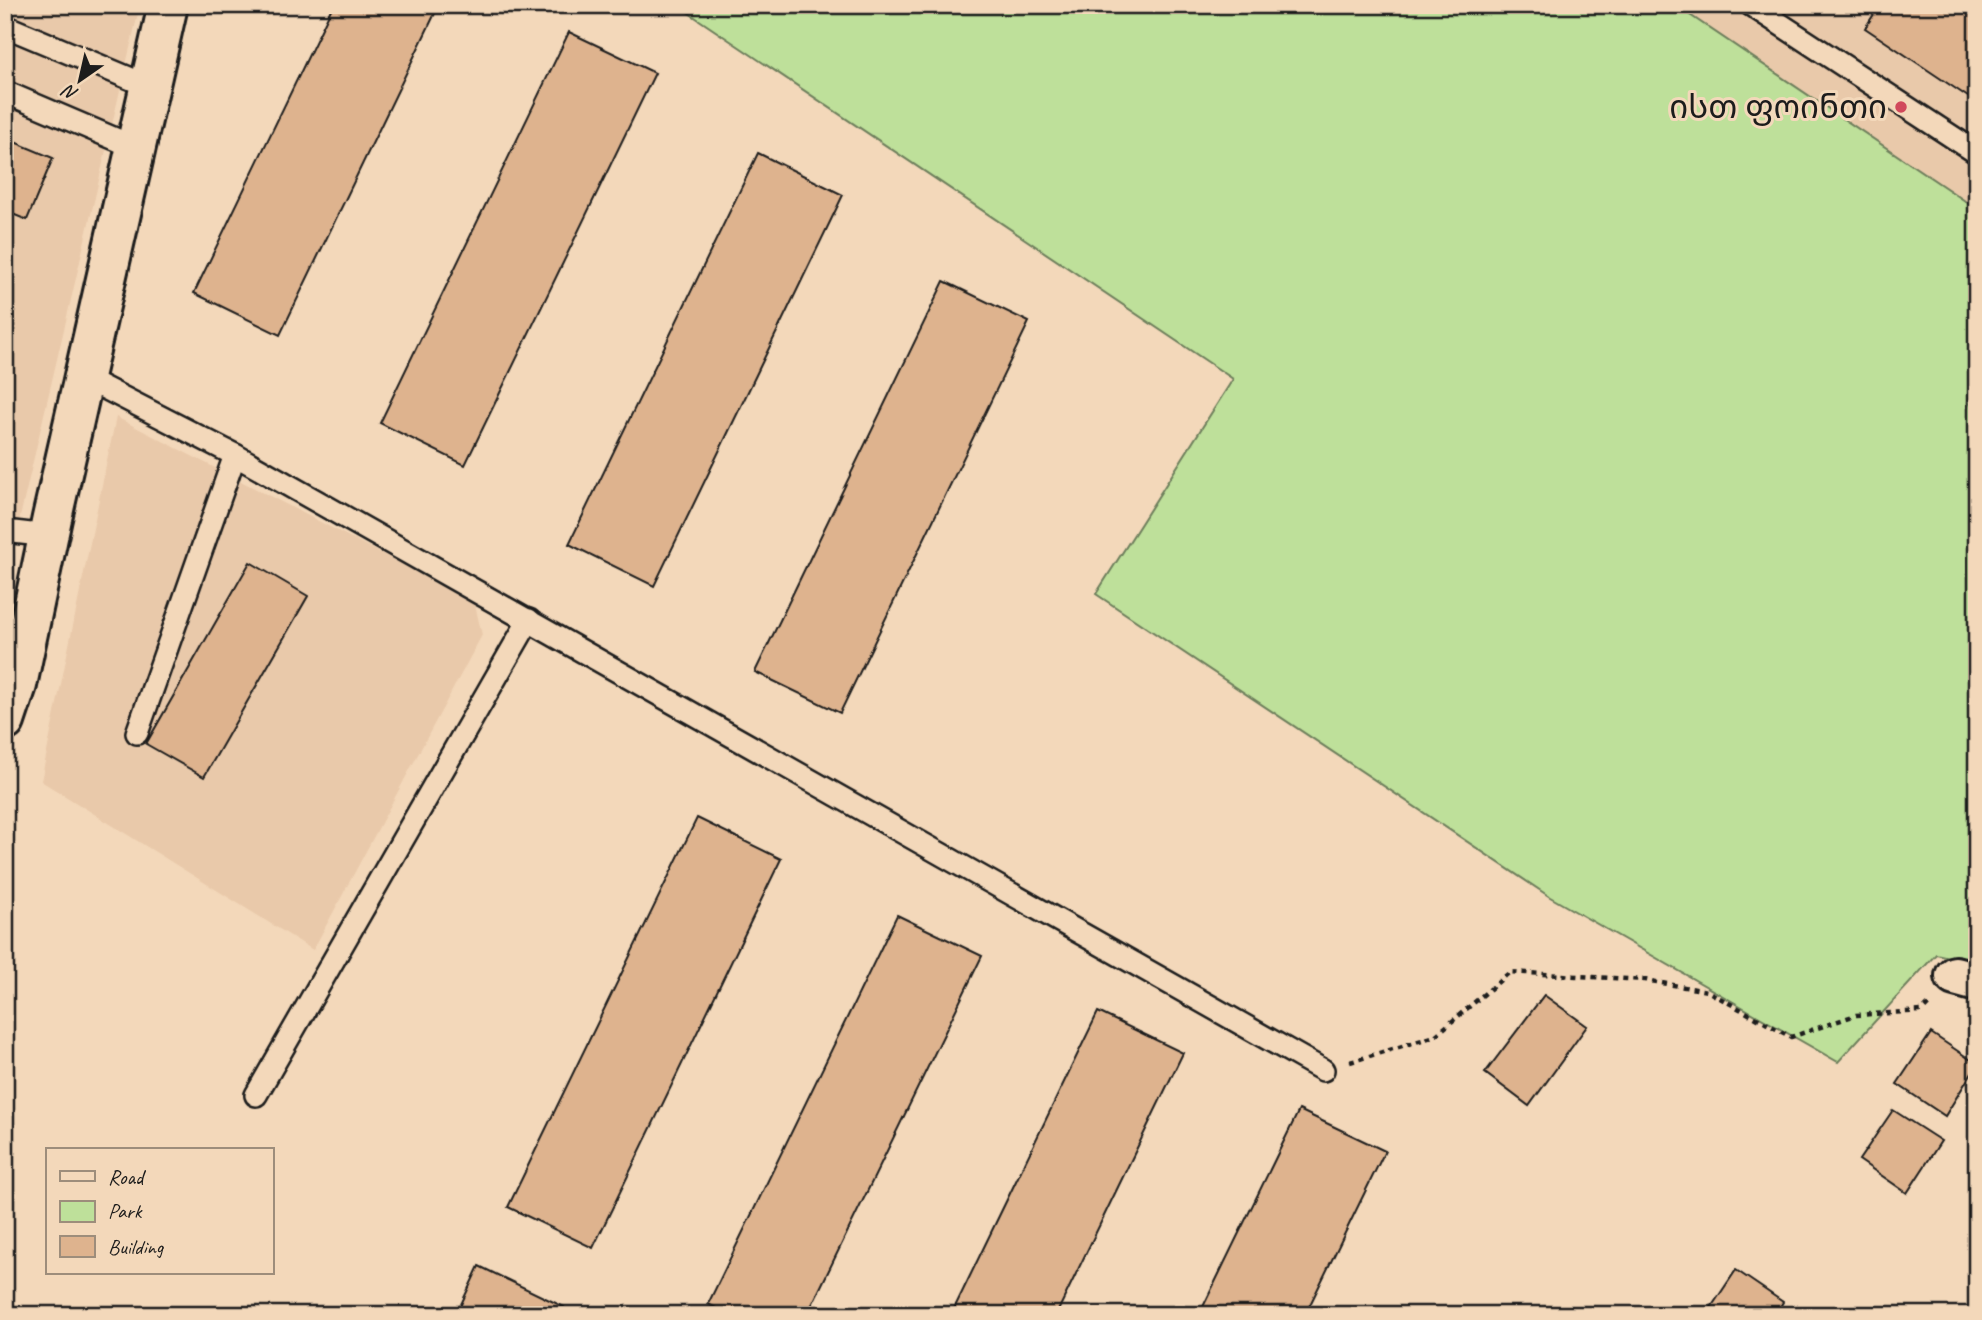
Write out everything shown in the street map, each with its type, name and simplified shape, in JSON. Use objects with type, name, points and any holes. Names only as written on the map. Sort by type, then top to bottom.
[{"type":"street","points":[[5,722],[17,685],[134,147],[168,5]]},
{"type":"lane","points":[[1751,5],[1977,153]]},
{"type":"lane","points":[[5,26],[148,86]]},
{"type":"lane","points":[[5,92],[134,147]]},
{"type":"lane","points":[[83,377],[235,454],[1323,1070]]},
{"type":"lane","points":[[137,733],[235,454]]},
{"type":"lane","points":[[5,531],[48,536]]},
{"type":"lane","points":[[256,1095],[529,620]]},
{"type":"path","points":[[1323,1070],[1435,1036],[1510,972],[1644,980],[1707,991],[1791,1037],[1856,1015],[1923,1011],[1966,979]]},
{"type":"shaded area","points":[[5,5],[140,5],[5,581]]},
{"type":"shaded area","name":"ისთ ფოინთი","points":[[1675,5],[1977,5],[1977,209]]},
{"type":"shaded area","points":[[1977,300],[1977,417],[1969,402]]},
{"type":"shaded area","points":[[116,417],[474,601],[482,635],[313,950],[41,781]]},
{"type":"green space","points":[[677,5],[1675,5],[1977,209],[1977,300],[1969,402],[1977,417],[1977,963],[1936,954],[1838,1062],[1550,897],[1096,594],[1233,379]]},
{"type":"building","points":[[333,5],[439,5],[280,335],[194,293]]},
{"type":"building","points":[[1880,5],[1977,5],[1977,103],[1865,28]]},
{"type":"building","points":[[569,32],[655,73],[465,465],[380,423]]},
{"type":"building","points":[[5,138],[53,158],[27,220],[5,211]]},
{"type":"building","points":[[758,153],[843,195],[654,586],[569,544]]},
{"type":"building","points":[[944,281],[1029,322],[840,713],[755,672]]},
{"type":"building","points":[[250,562],[308,596],[204,777],[146,744]]},
{"type":"building","points":[[697,818],[781,859],[593,1248],[508,1207]]},
{"type":"building","points":[[897,915],[982,956],[807,1315],[730,1315],[708,1304]]},
{"type":"building","points":[[1544,995],[1587,1026],[1529,1106],[1485,1073]]},
{"type":"building","points":[[1098,1012],[1183,1053],[1056,1315],[951,1315]]},
{"type":"building","points":[[1931,1033],[1977,1064],[1945,1116],[1897,1084]]},
{"type":"building","points":[[1299,1110],[1385,1151],[1305,1315],[1199,1315]]},
{"type":"building","points":[[1893,1110],[1941,1141],[1907,1193],[1859,1160]]},
{"type":"building","points":[[479,1266],[564,1307],[560,1315],[456,1315]]},
{"type":"building","points":[[1736,1270],[1783,1302],[1775,1315],[1706,1315]]},
{"type":"place","name":"ისთ ფოინთი","points":[[1901,107]]}]
